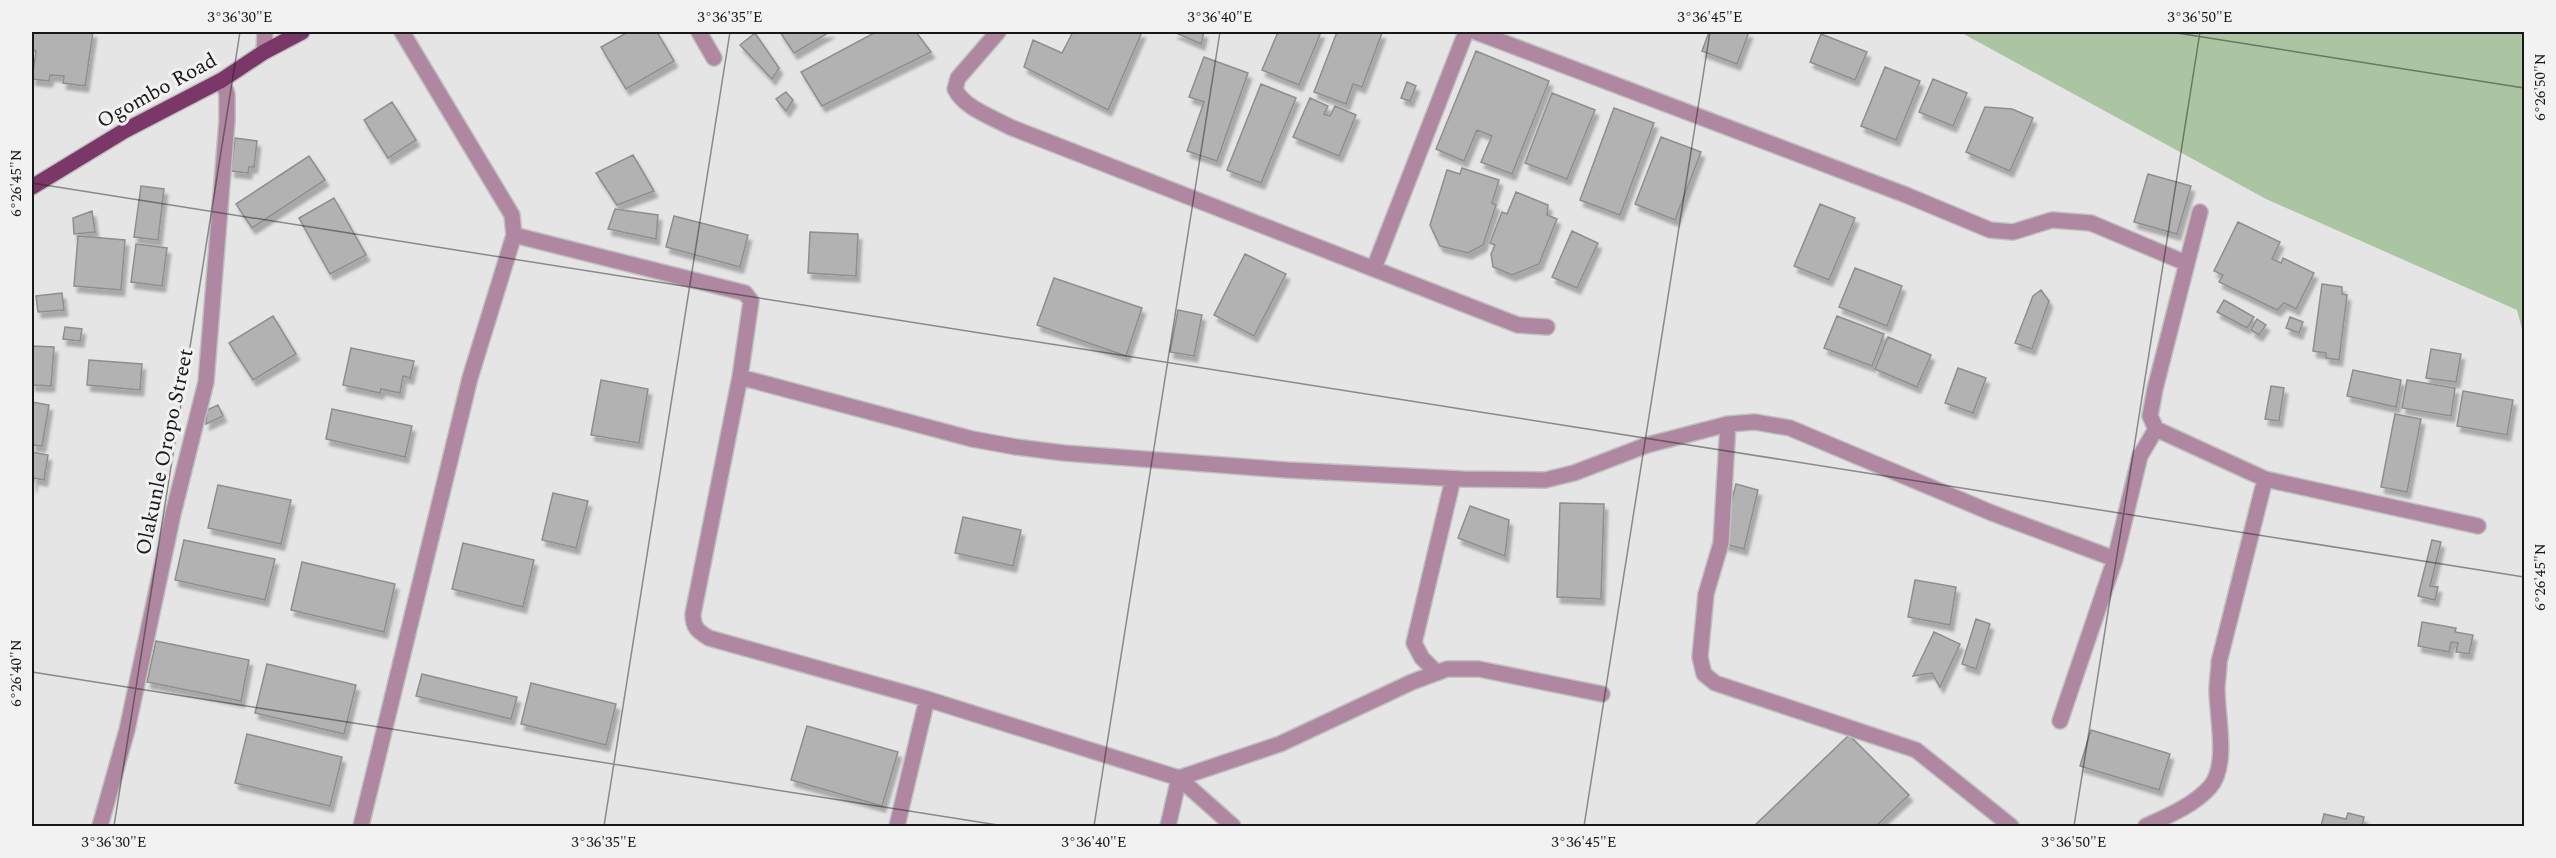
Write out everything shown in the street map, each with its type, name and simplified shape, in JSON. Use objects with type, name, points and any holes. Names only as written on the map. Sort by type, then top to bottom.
[{"type":"main road","name":"Ogombo Road","points":[[32,187],[124,131],[222,80],[264,52],[302,32]]},
{"type":"street","points":[[264,52],[265,32]]},
{"type":"street","points":[[361,826],[470,378],[513,235],[512,215],[402,32]]},
{"type":"street","points":[[699,32],[714,58]]},
{"type":"street","points":[[998,32],[958,78],[955,89],[959,98],[1010,127],[1518,325],[1547,327]]},
{"type":"street","points":[[1374,268],[1466,32]]},
{"type":"street","points":[[1476,32],[1906,195],[1990,230],[2013,232],[2052,220],[2091,223],[2186,263]]},
{"type":"street","name":"Olakunle Oropo Street","points":[[100,826],[127,730],[173,514],[206,382],[227,121],[227,94],[222,80]]},
{"type":"street","points":[[2200,212],[2155,389],[2150,416],[2156,429],[2265,479],[2478,526]]},
{"type":"street","points":[[513,235],[745,293],[751,301],[740,377],[693,623],[698,631],[709,638],[927,699],[1179,778],[1233,826]]},
{"type":"street","points":[[740,377],[972,438],[1016,447],[1064,453],[1287,470],[1453,479],[1545,480],[1574,474],[1647,445],[1728,424],[1755,422],[1790,428],[1992,513],[2115,559]]},
{"type":"street","points":[[1728,424],[1721,543],[1706,594],[1703,625],[1700,657],[1704,674],[1715,683],[1916,750],[2011,826]]},
{"type":"street","points":[[2060,721],[2115,559],[2140,456],[2156,429]]},
{"type":"street","points":[[1437,673],[1422,658],[1414,643],[1453,479]]},
{"type":"street","points":[[2146,826],[2194,800],[2211,786],[2215,779],[2220,758],[2217,688],[2219,662],[2265,479]]},
{"type":"street","points":[[1179,778],[1280,744],[1447,669],[1479,669],[1602,694]]},
{"type":"street","points":[[897,826],[927,699]]},
{"type":"street","points":[[1168,826],[1179,778]]},
{"type":"green space","points":[[1960,32],[2524,32],[2524,337],[2517,310],[2266,199]]},
{"type":"building","points":[[32,32],[93,32],[85,86],[63,83],[64,76],[50,75],[49,81],[32,79],[36,51],[32,50]]},
{"type":"building","points":[[628,32],[657,32],[674,61],[626,89],[601,47]]},
{"type":"building","points":[[780,32],[830,32],[794,53]]},
{"type":"building","points":[[876,32],[916,32],[931,52],[822,106],[801,72]]},
{"type":"building","points":[[1073,32],[1142,32],[1108,110],[1024,67],[1033,40],[1062,53]]},
{"type":"building","points":[[1174,32],[1204,32],[1201,44]]},
{"type":"building","points":[[1278,32],[1321,32],[1299,85],[1262,70]]},
{"type":"building","points":[[1337,32],[1382,33],[1362,87],[1353,84],[1346,104],[1314,92]]},
{"type":"building","points":[[1709,32],[1749,32],[1737,64],[1702,51]]},
{"type":"building","points":[[755,33],[779,68],[772,79],[740,45]]},
{"type":"building","points":[[1821,34],[1867,52],[1855,80],[1810,62]]},
{"type":"building","points":[[1476,51],[1549,81],[1512,174],[1481,162],[1492,136],[1477,130],[1464,161],[1436,149]]},
{"type":"building","points":[[1204,57],[1248,73],[1217,161],[1187,151],[1204,102],[1189,97]]},
{"type":"building","points":[[1885,67],[1920,81],[1896,140],[1861,126]]},
{"type":"building","points":[[1933,79],[1967,93],[1953,126],[1919,112]]},
{"type":"building","points":[[1407,82],[1416,86],[1410,101],[1401,98]]},
{"type":"building","points":[[1261,84],[1296,98],[1261,183],[1227,170]]},
{"type":"building","points":[[786,92],[793,100],[786,111],[776,99]]},
{"type":"building","points":[[1552,93],[1595,110],[1567,179],[1525,163]]},
{"type":"building","points":[[1310,98],[1328,106],[1324,114],[1330,116],[1335,106],[1356,115],[1339,156],[1293,137]]},
{"type":"building","points":[[392,102],[416,140],[388,158],[364,120]]},
{"type":"building","points":[[1985,107],[2012,109],[2033,118],[2010,171],[1966,152]]},
{"type":"building","points":[[1614,108],[1654,123],[1620,215],[1580,200]]},
{"type":"building","points":[[1661,137],[1701,152],[1675,220],[1635,204]]},
{"type":"building","points":[[235,138],[257,141],[254,167],[249,167],[248,173],[231,171]]},
{"type":"building","points":[[633,155],[654,191],[617,205],[596,173]]},
{"type":"building","points":[[309,156],[325,180],[252,228],[236,204]]},
{"type":"building","points":[[1462,168],[1499,180],[1492,203],[1496,205],[1483,245],[1468,253],[1440,246],[1430,225],[1447,170],[1460,174]]},
{"type":"building","points":[[2148,174],[2191,186],[2177,234],[2134,222]]},
{"type":"building","points":[[141,186],[164,189],[158,240],[134,237]]},
{"type":"building","points":[[1516,192],[1548,205],[1547,215],[1557,219],[1539,264],[1512,275],[1493,267],[1491,254],[1495,245],[1490,243],[1502,212],[1507,214]]},
{"type":"building","points":[[334,198],[366,255],[330,274],[299,218]]},
{"type":"building","points":[[1820,204],[1855,218],[1829,280],[1794,266]]},
{"type":"building","points":[[615,209],[658,215],[656,239],[608,229]]},
{"type":"building","points":[[92,211],[95,232],[74,234],[73,218]]},
{"type":"building","points":[[674,216],[748,235],[740,267],[666,247]]},
{"type":"building","points":[[2238,222],[2280,242],[2272,259],[2281,263],[2283,258],[2314,273],[2296,309],[2284,303],[2277,310],[2219,282],[2223,275],[2214,271]]},
{"type":"building","points":[[1572,231],[1598,243],[1577,288],[1552,277]]},
{"type":"building","points":[[810,232],[858,234],[856,276],[808,273]]},
{"type":"building","points":[[78,236],[125,240],[121,290],[74,286]]},
{"type":"building","points":[[136,244],[167,248],[162,286],[131,282]]},
{"type":"building","points":[[1245,254],[1286,274],[1254,336],[1214,315]]},
{"type":"building","points":[[1855,268],[1902,286],[1887,326],[1839,307]]},
{"type":"building","points":[[1054,278],[1142,308],[1126,356],[1037,325]]},
{"type":"building","points":[[2322,284],[2342,287],[2342,294],[2347,295],[2339,360],[2326,358],[2326,353],[2313,351]]},
{"type":"building","points":[[2041,290],[2049,301],[2032,349],[2015,343],[2033,296]]},
{"type":"building","points":[[62,293],[64,310],[38,312],[36,296]]},
{"type":"building","points":[[2224,300],[2254,317],[2247,328],[2217,312]]},
{"type":"building","points":[[1178,310],[1202,315],[1194,356],[1170,352]]},
{"type":"building","points":[[273,316],[296,354],[253,380],[229,343]]},
{"type":"building","points":[[1837,316],[1884,334],[1872,366],[1824,348]]},
{"type":"building","points":[[2290,317],[2303,322],[2299,333],[2286,328]]},
{"type":"building","points":[[2257,319],[2266,325],[2259,335],[2251,330]]},
{"type":"building","points":[[65,327],[82,329],[80,341],[63,339]]},
{"type":"building","points":[[1888,337],[1931,355],[1917,387],[1875,369]]},
{"type":"building","points":[[32,346],[54,347],[51,386],[32,385]]},
{"type":"building","points":[[351,348],[414,361],[410,378],[403,376],[400,393],[381,389],[380,393],[343,385]]},
{"type":"building","points":[[2431,349],[2461,354],[2456,382],[2426,378]]},
{"type":"building","points":[[89,360],[142,364],[140,390],[87,385]]},
{"type":"building","points":[[1958,368],[1986,378],[1973,413],[1945,403]]},
{"type":"building","points":[[2353,370],[2401,380],[2396,407],[2347,396]]},
{"type":"building","points":[[601,380],[648,389],[639,443],[591,435]]},
{"type":"building","points":[[2407,380],[2455,388],[2451,416],[2402,408]]},
{"type":"building","points":[[2271,386],[2284,388],[2279,421],[2265,419]]},
{"type":"building","points":[[2463,391],[2513,400],[2507,435],[2457,426]]},
{"type":"building","points":[[32,402],[49,405],[42,446],[32,445]]},
{"type":"building","points":[[218,405],[223,416],[206,424],[207,410]]},
{"type":"building","points":[[332,409],[412,426],[405,457],[326,439]]},
{"type":"building","points":[[2395,414],[2421,419],[2407,492],[2381,487]]},
{"type":"building","points":[[32,452],[48,455],[44,480],[34,478],[33,487]]},
{"type":"building","points":[[1736,484],[1758,490],[1744,549],[1721,543]]},
{"type":"building","points":[[218,485],[291,500],[281,544],[208,528]]},
{"type":"building","points":[[553,493],[588,501],[576,548],[542,540]]},
{"type":"building","points":[[1560,503],[1604,504],[1601,599],[1557,597]]},
{"type":"building","points":[[1470,506],[1509,520],[1505,556],[1458,538]]},
{"type":"building","points":[[963,517],[1021,530],[1013,566],[955,553]]},
{"type":"building","points":[[184,540],[275,559],[265,600],[175,580]]},
{"type":"building","points":[[2432,540],[2441,542],[2430,586],[2438,587],[2435,600],[2418,596]]},
{"type":"building","points":[[463,543],[534,560],[523,607],[452,589]]},
{"type":"building","points":[[302,562],[395,584],[384,632],[291,610]]},
{"type":"building","points":[[1915,580],[1956,587],[1950,625],[1908,617]]},
{"type":"building","points":[[1976,619],[1990,624],[1976,669],[1962,664]]},
{"type":"building","points":[[2422,622],[2456,628],[2455,632],[2473,635],[2469,654],[2456,652],[2458,643],[2451,642],[2449,652],[2418,646]]},
{"type":"building","points":[[1934,632],[1960,644],[1940,687],[1932,673],[1913,676]]},
{"type":"building","points":[[156,641],[249,660],[241,701],[147,682]]},
{"type":"building","points":[[267,664],[356,685],[344,734],[255,713]]},
{"type":"building","points":[[422,674],[517,697],[511,719],[416,696]]},
{"type":"building","points":[[531,683],[616,704],[606,745],[521,724]]},
{"type":"building","points":[[807,726],[898,752],[882,806],[791,780]]},
{"type":"building","points":[[2091,730],[2170,754],[2159,790],[2080,766]]},
{"type":"building","points":[[247,734],[342,757],[330,806],[235,783]]},
{"type":"building","points":[[1849,735],[1909,795],[1876,826],[1754,826]]},
{"type":"building","points":[[2348,813],[2364,817],[2362,826],[2321,826],[2324,814],[2346,819]]}]
